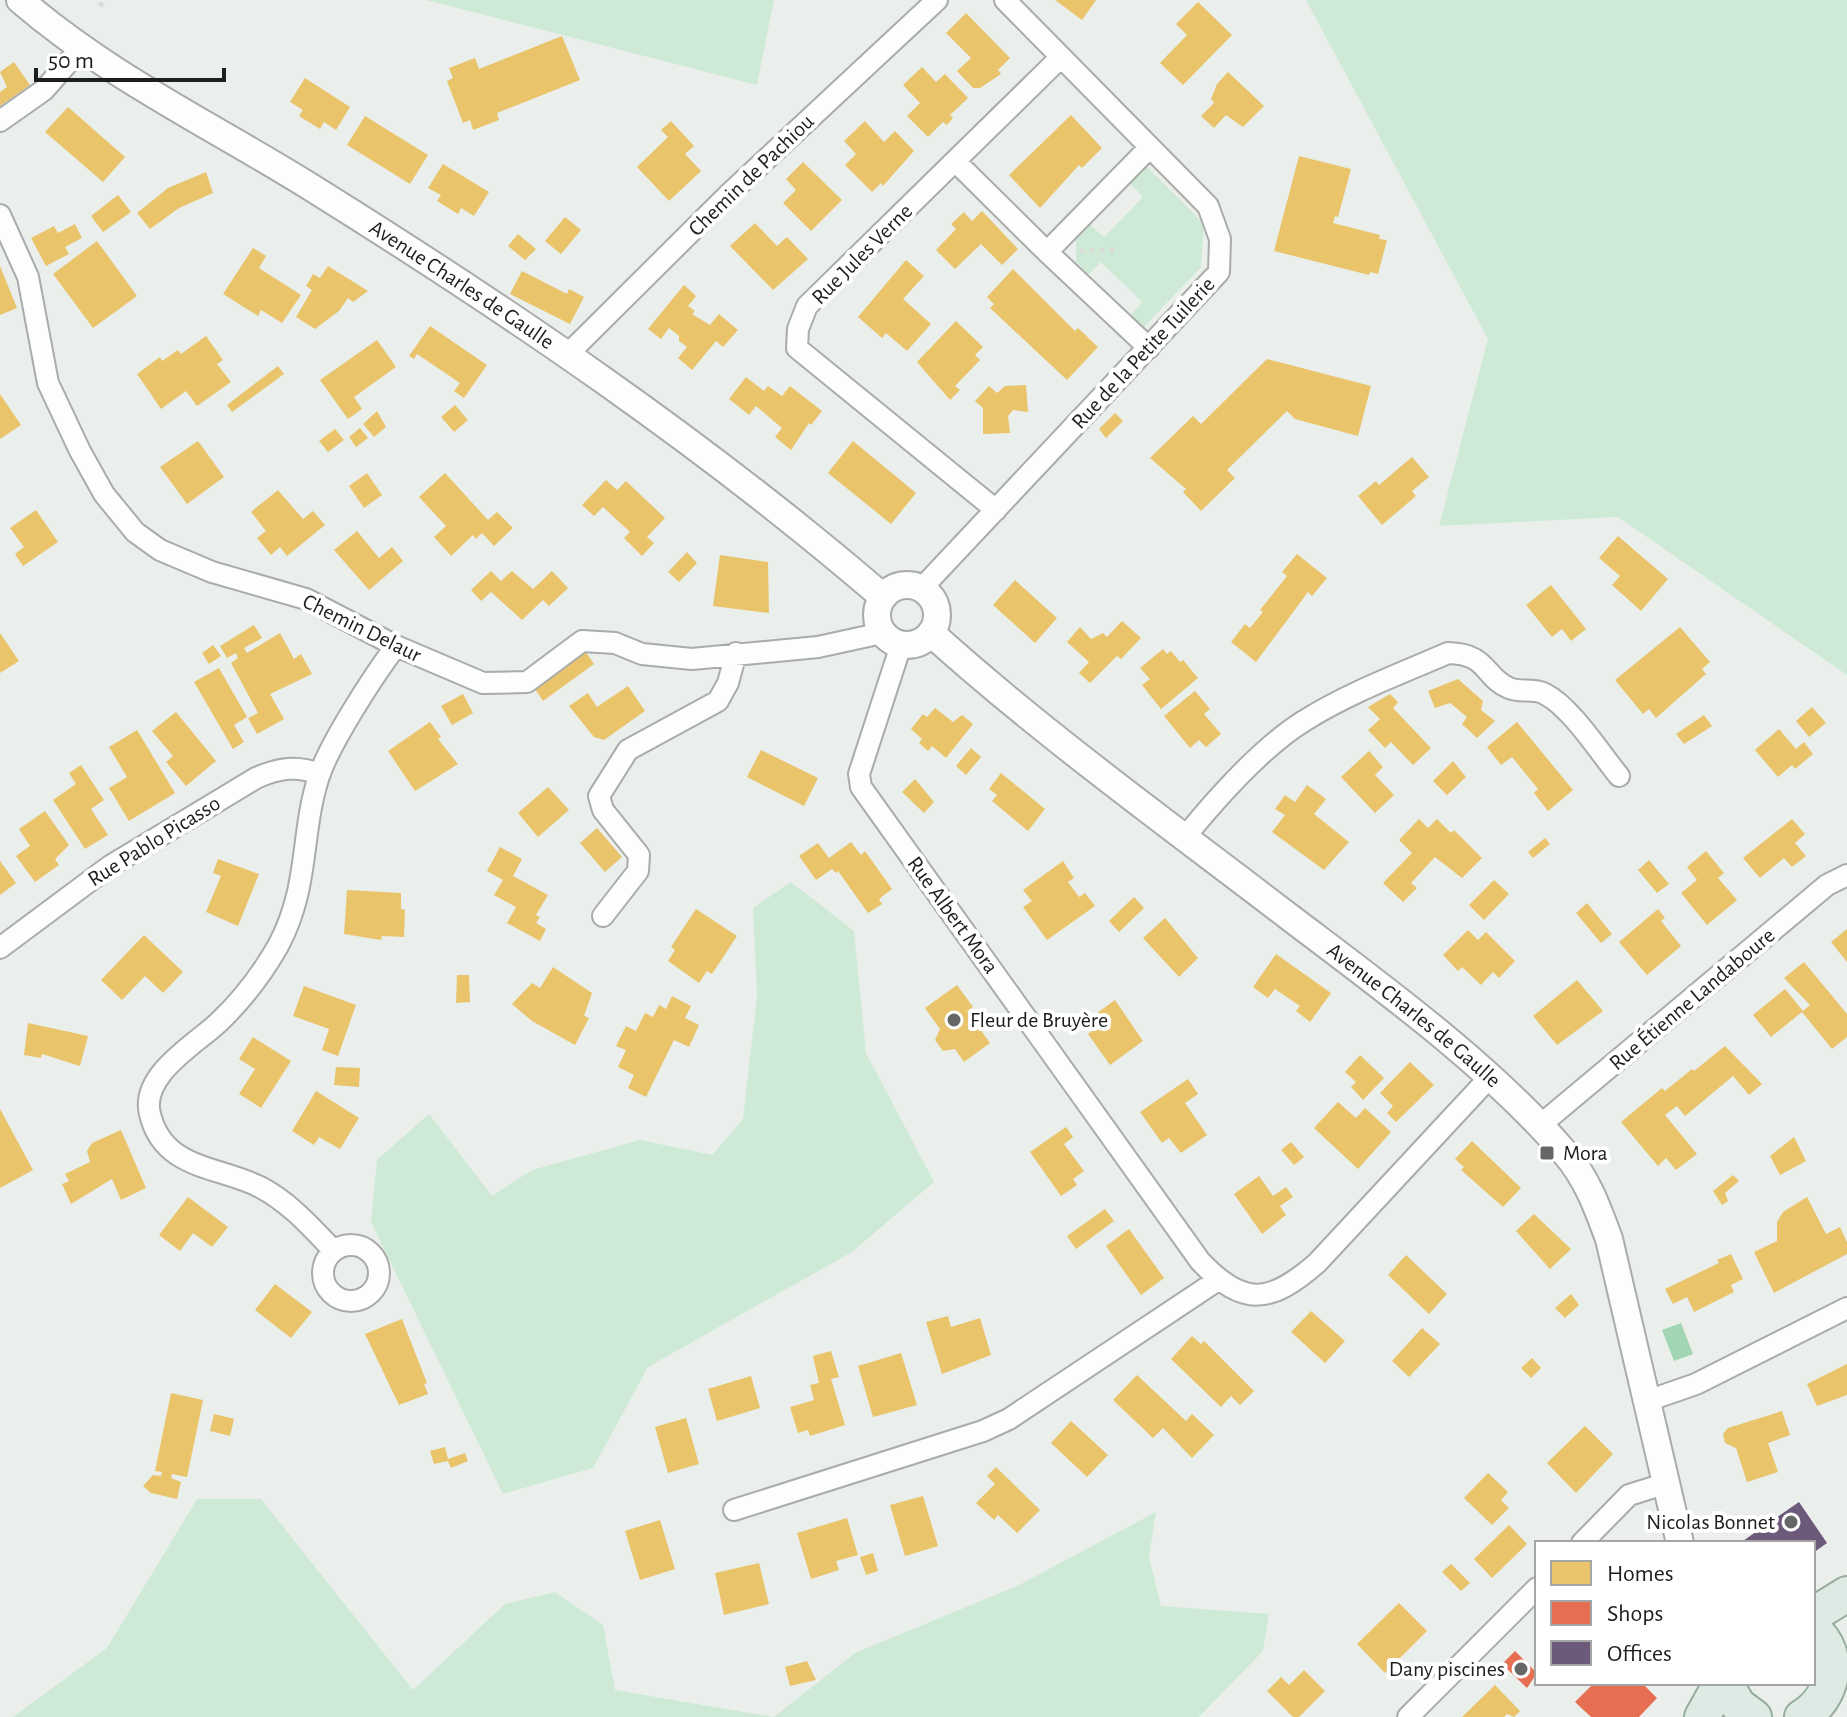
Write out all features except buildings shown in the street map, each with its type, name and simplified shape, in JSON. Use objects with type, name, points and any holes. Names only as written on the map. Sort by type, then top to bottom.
[{"type":"main road","points":[[1815,1614],[1847,1594]]},
{"type":"main road","points":[[1815,1712],[1829,1688],[1830,1639]]},
{"type":"main road","points":[[1702,1717],[1722,1685]]},
{"type":"main road","points":[[1724,1685],[1738,1705],[1754,1717]]},
{"type":"street","name":"Avenue Charles de Gaulle","points":[[20,0],[80,49],[307,184],[569,353],[883,597]]},
{"type":"street","name":"Chemin de Pachiou","points":[[569,353],[742,182],[937,0]]},
{"type":"street","name":"Rue de la Petite Tuilerie","points":[[921,589],[1219,272],[1220,239],[1208,206],[1005,0]]},
{"type":"street","points":[[0,121],[44,90],[80,49]]},
{"type":"street","name":"Rue Jules Verne","points":[[996,510],[797,348],[798,329],[807,306],[1060,58]]},
{"type":"street","points":[[1047,252],[1149,148]]},
{"type":"street","points":[[956,162],[1149,348]]},
{"type":"street","name":"Chemin Delaur","points":[[0,215],[28,277],[48,383],[104,494],[135,532],[160,550],[212,572],[306,599],[396,646],[483,683],[527,682],[582,641],[615,643],[642,654],[692,659],[892,639]]},
{"type":"street","points":[[908,585],[921,589],[936,609],[931,633],[912,645],[892,639],[876,615],[883,597],[894,588],[908,585]]},
{"type":"street","name":"Avenue Charles de Gaulle","points":[[931,633],[1185,837],[1391,994],[1489,1078],[1566,1153],[1592,1194],[1609,1239],[1679,1541]]},
{"type":"street","name":"Rue Albert Mora","points":[[892,639],[859,774],[861,787],[1200,1261],[1218,1280],[1240,1293],[1266,1297],[1290,1287],[1317,1263],[1489,1078]]},
{"type":"street","points":[[333,1250],[293,1210],[259,1186],[185,1162],[160,1138],[149,1112],[157,1079],[183,1049],[218,1023],[256,981],[279,943],[293,913],[305,867],[310,811],[320,774],[396,646]]},
{"type":"street","points":[[603,916],[638,871],[639,855],[603,810],[599,796],[628,750],[718,701],[728,683],[736,653]]},
{"type":"street","points":[[1185,837],[1239,779],[1302,722],[1347,697],[1448,653],[1465,653],[1480,661],[1507,688],[1542,691],[1557,701],[1619,776]]},
{"type":"street","name":"Rue Pablo Picasso","points":[[0,948],[110,866],[256,778],[279,768],[306,768],[320,774]]},
{"type":"street","name":"Rue Étienne Landaboure","points":[[1538,1127],[1827,885],[1847,875]]},
{"type":"street","points":[[734,1510],[983,1431],[1009,1419],[1218,1280]]},
{"type":"street","points":[[1647,1401],[1696,1384],[1847,1308]]},
{"type":"street","points":[[1584,1541],[1629,1495],[1664,1484]]},
{"type":"street","points":[[1408,1717],[1535,1590]]},
{"type":"path","points":[[1047,252],[1120,250]]},
{"type":"shaded area","points":[[426,0],[774,0],[757,85]]},
{"type":"shaded area","points":[[1306,0],[1847,0],[1847,675],[1618,517],[1439,526],[1488,339]]},
{"type":"shaded area","points":[[1145,165],[1204,224],[1201,267],[1142,329],[1129,317],[1142,302],[1101,262],[1088,275],[1076,261],[1076,238],[1089,224],[1104,237],[1143,197],[1129,182]]},
{"type":"shaded area","points":[[791,882],[854,931],[866,1053],[934,1182],[852,1252],[648,1367],[593,1468],[503,1494],[371,1222],[377,1160],[429,1114],[492,1196],[532,1170],[640,1140],[712,1155],[743,1119],[757,996],[753,908]]},
{"type":"shaded area","points":[[1681,1323],[1693,1354],[1674,1361],[1662,1330]]},
{"type":"shaded area","points":[[197,1499],[261,1499],[413,1690],[505,1604],[555,1592],[603,1625],[615,1690],[773,1717],[13,1717],[107,1648]]},
{"type":"shaded area","points":[[1156,1512],[1149,1557],[1161,1606],[1269,1614],[1263,1651],[1199,1717],[774,1717],[855,1653],[1019,1585]]},
{"type":"place","name":"Fleur de Bruyère","points":[[954,1020]]},
{"type":"place","name":"Mora","points":[[1547,1153]]},
{"type":"place","name":"Nicolas Bonnet","points":[[1791,1522]]},
{"type":"place","name":"Dany piscines","points":[[1521,1669]]}]
